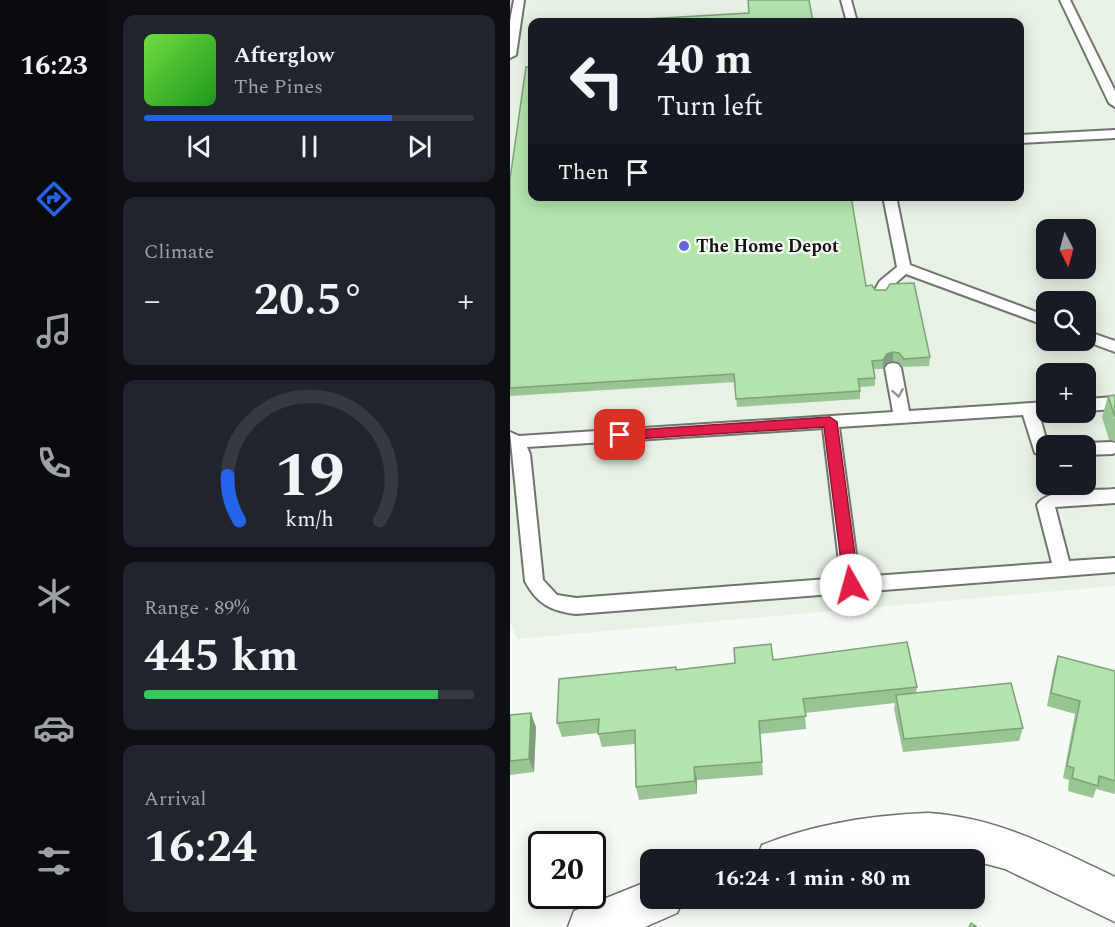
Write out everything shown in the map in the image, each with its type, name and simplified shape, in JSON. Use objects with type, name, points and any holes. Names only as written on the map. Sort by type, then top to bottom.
[{"type":"street","points":[[817,849],[887,836],[938,834],[974,838],[1002,847],[1115,900]]},
{"type":"street","points":[[605,924],[640,908]]},
{"type":"lane","points":[[510,55],[519,0]]},
{"type":"lane","points":[[846,0],[851,18]]},
{"type":"lane","points":[[1065,0],[1115,103]]},
{"type":"lane","points":[[1024,139],[1115,134]]},
{"type":"lane","points":[[890,201],[904,268]]},
{"type":"lane","points":[[880,293],[885,284],[904,268]]},
{"type":"lane","points":[[904,268],[1036,317]]},
{"type":"lane","points":[[1096,334],[1115,333]]},
{"type":"lane","points":[[1096,339],[1115,347]]},
{"type":"lane","points":[[893,368],[902,417]]},
{"type":"lane","points":[[1096,404],[1115,403]]},
{"type":"lane","points":[[1029,409],[1037,435]]},
{"type":"lane","points":[[1036,409],[513,440],[522,454],[534,581],[542,595],[557,604],[576,606],[1115,565]]},
{"type":"lane","points":[[830,422],[851,585]]},
{"type":"lane","points":[[1096,449],[1112,448]]},
{"type":"lane","points":[[1062,569],[1046,505],[1053,500],[1115,496]]},
{"type":"shaded area","points":[[510,0],[1115,0],[1115,586],[517,639],[510,622]]},
{"type":"building","points":[[748,0],[809,0],[812,18],[663,18],[749,13]]},
{"type":"building","name":"The Home Depot","points":[[526,67],[528,67],[528,201],[852,201],[866,286],[872,285],[875,290],[886,290],[890,284],[914,283],[930,357],[904,359],[899,353],[893,352],[887,354],[883,360],[872,361],[875,378],[858,379],[860,391],[736,399],[734,374],[510,388],[510,179]]},
{"type":"building","points":[[1115,395],[1115,417],[1108,396]]},
{"type":"building","points":[[907,642],[917,687],[803,699],[806,716],[759,721],[762,762],[694,767],[695,781],[636,787],[635,730],[598,734],[599,719],[557,723],[559,679],[735,663],[734,648],[771,644],[773,660]]},
{"type":"building","points":[[1058,656],[1115,671],[1115,781],[1099,776],[1098,786],[1072,778],[1074,768],[1067,766],[1080,701],[1051,693]]},
{"type":"building","points":[[1011,683],[1023,728],[904,739],[896,695]]},
{"type":"building","points":[[531,713],[529,759],[510,761],[510,715]]},
{"type":"place","name":"The Home Depot","points":[[684,246]]},
{"type":"route","points":[[620,435],[830,422],[851,585]]}]
